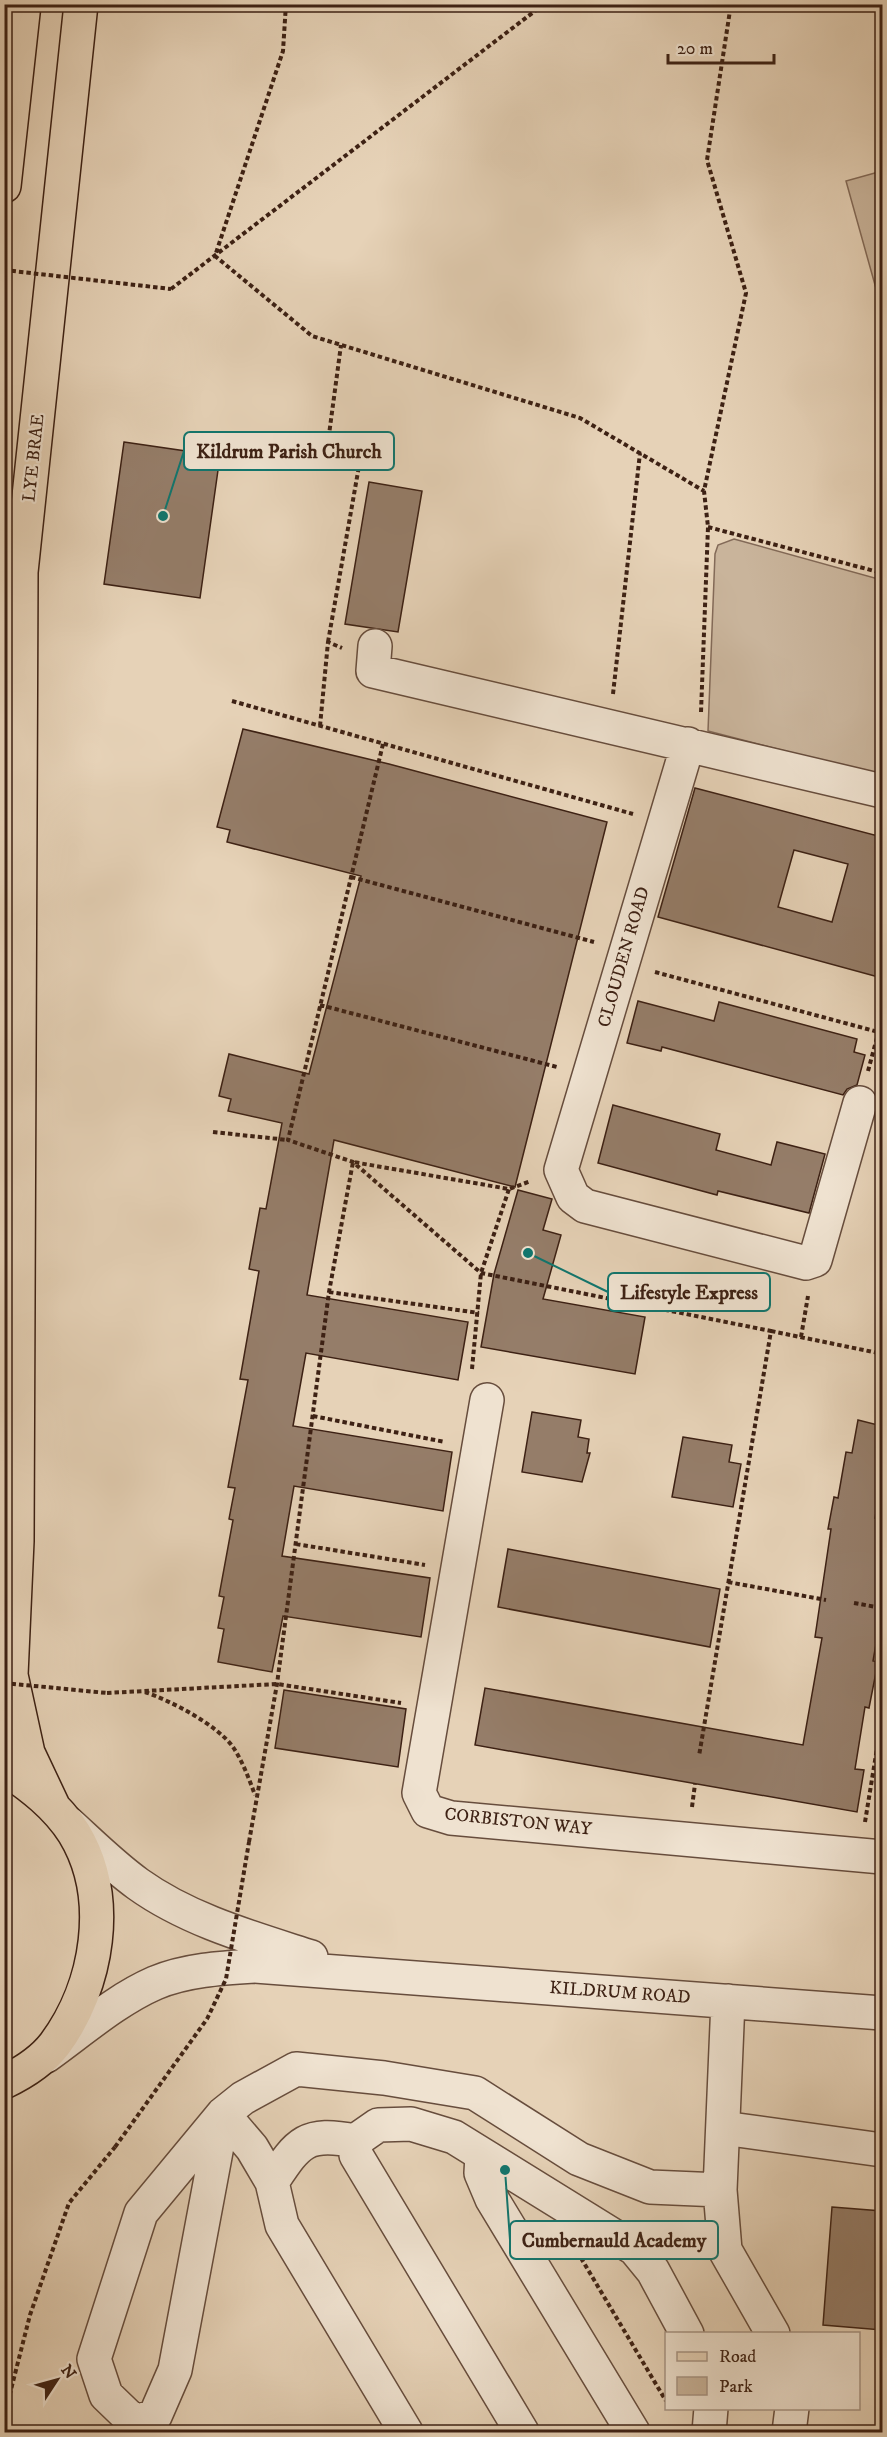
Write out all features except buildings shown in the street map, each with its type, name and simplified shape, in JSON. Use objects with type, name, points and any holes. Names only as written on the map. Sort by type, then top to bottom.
[{"type":"main road","points":[[4,186],[24,4]]},
{"type":"main road","name":"LYE BRAE","points":[[57,1811],[28,1753],[11,1675],[17,1541],[21,572],[81,4]]},
{"type":"main road","points":[[4,1768],[57,1811],[74,1834],[89,1868],[98,1928],[83,1989],[55,2044],[17,2078]]},
{"type":"street","points":[[374,654],[373,672],[882,791]]},
{"type":"street","name":"CLOUDEN ROAD","points":[[688,744],[561,1170],[573,1197],[585,1206],[806,1263],[814,1260],[860,1103]]},
{"type":"street","name":"CORBISTON WAY","points":[[487,1400],[419,1792],[428,1811],[451,1818],[871,1856]]},
{"type":"street","name":"KILDRUM ROAD","points":[[57,1811],[131,1879],[171,1904],[253,1939],[358,1972]]},
{"type":"street","name":"KILDRUM ROAD","points":[[17,2078],[134,1993],[178,1975],[255,1966],[882,2013]]},
{"type":"street","points":[[728,2001],[720,2190],[725,2250],[772,2332]]},
{"type":"street","points":[[223,2114],[175,2370],[155,2416],[134,2422],[106,2395],[94,2359],[141,2213],[223,2114],[243,2098],[296,2069],[384,2078],[475,2093],[579,2159],[650,2187],[720,2190]]},
{"type":"street","points":[[223,2114],[252,2148],[272,2182],[282,2225],[406,2433]]},
{"type":"street","points":[[272,2182],[295,2147],[328,2136],[355,2141],[378,2125],[411,2124],[454,2137],[635,2249],[653,2271],[686,2332]]},
{"type":"street","points":[[723,2128],[882,2150]]},
{"type":"street","points":[[355,2141],[356,2155],[522,2433]]},
{"type":"street","points":[[482,2155],[481,2174],[492,2199],[633,2433]]},
{"type":"street","points":[[710,2433],[711,2410]]},
{"type":"street","points":[[789,2433],[792,2410]]},
{"type":"path","points":[[215,256],[283,51],[286,4]]},
{"type":"path","points":[[4,270],[171,289],[544,4]]},
{"type":"path","points":[[688,744],[700,726],[708,527],[704,491],[746,293],[707,160],[731,4]]},
{"type":"path","points":[[215,256],[312,336],[580,418],[704,491]]},
{"type":"path","points":[[320,726],[328,642],[359,466],[326,457],[341,345]]},
{"type":"path","points":[[609,728],[640,453]]},
{"type":"path","points":[[708,527],[882,573]]},
{"type":"path","points":[[328,642],[374,654]]},
{"type":"path","points":[[232,701],[664,822]]},
{"type":"path","points":[[288,1140],[383,744]]},
{"type":"path","points":[[351,877],[881,1032]]},
{"type":"path","points":[[320,1005],[589,1076]]},
{"type":"path","points":[[860,1103],[881,1032],[882,1019]]},
{"type":"path","points":[[213,1132],[288,1140],[353,1162],[510,1189],[481,1273],[479,1313],[468,1393],[487,1400]]},
{"type":"path","points":[[353,1162],[481,1273],[878,1353]]},
{"type":"path","points":[[4,2418],[30,2315],[69,2203],[115,2147],[207,2019],[226,1979],[255,1796],[277,1684],[329,1292],[353,1162]]},
{"type":"path","points":[[329,1292],[479,1313]]},
{"type":"path","points":[[699,1756],[771,1331]]},
{"type":"path","points":[[313,1416],[478,1449]]},
{"type":"path","points":[[296,1544],[457,1571]]},
{"type":"path","points":[[728,1582],[826,1600]]},
{"type":"path","points":[[854,1603],[882,1608]]},
{"type":"path","points":[[4,1683],[107,1693],[277,1684],[433,1708]]},
{"type":"path","points":[[141,1691],[162,1698],[216,1731],[232,1747],[255,1796]]},
{"type":"path","points":[[871,1856],[882,1718]]},
{"type":"path","points":[[580,2257],[665,2399]]},
{"type":"green space","points":[[882,171],[882,310],[846,181]]},
{"type":"green space","points":[[734,539],[882,580],[882,776],[708,731],[715,554],[718,545]]},
{"type":"place","name":"Kildrum Parish Church","points":[[163,516]]},
{"type":"place","name":"Lifestyle Express","points":[[528,1253]]},
{"type":"place","name":"Cumbernauld Academy","points":[[505,2170]]}]
